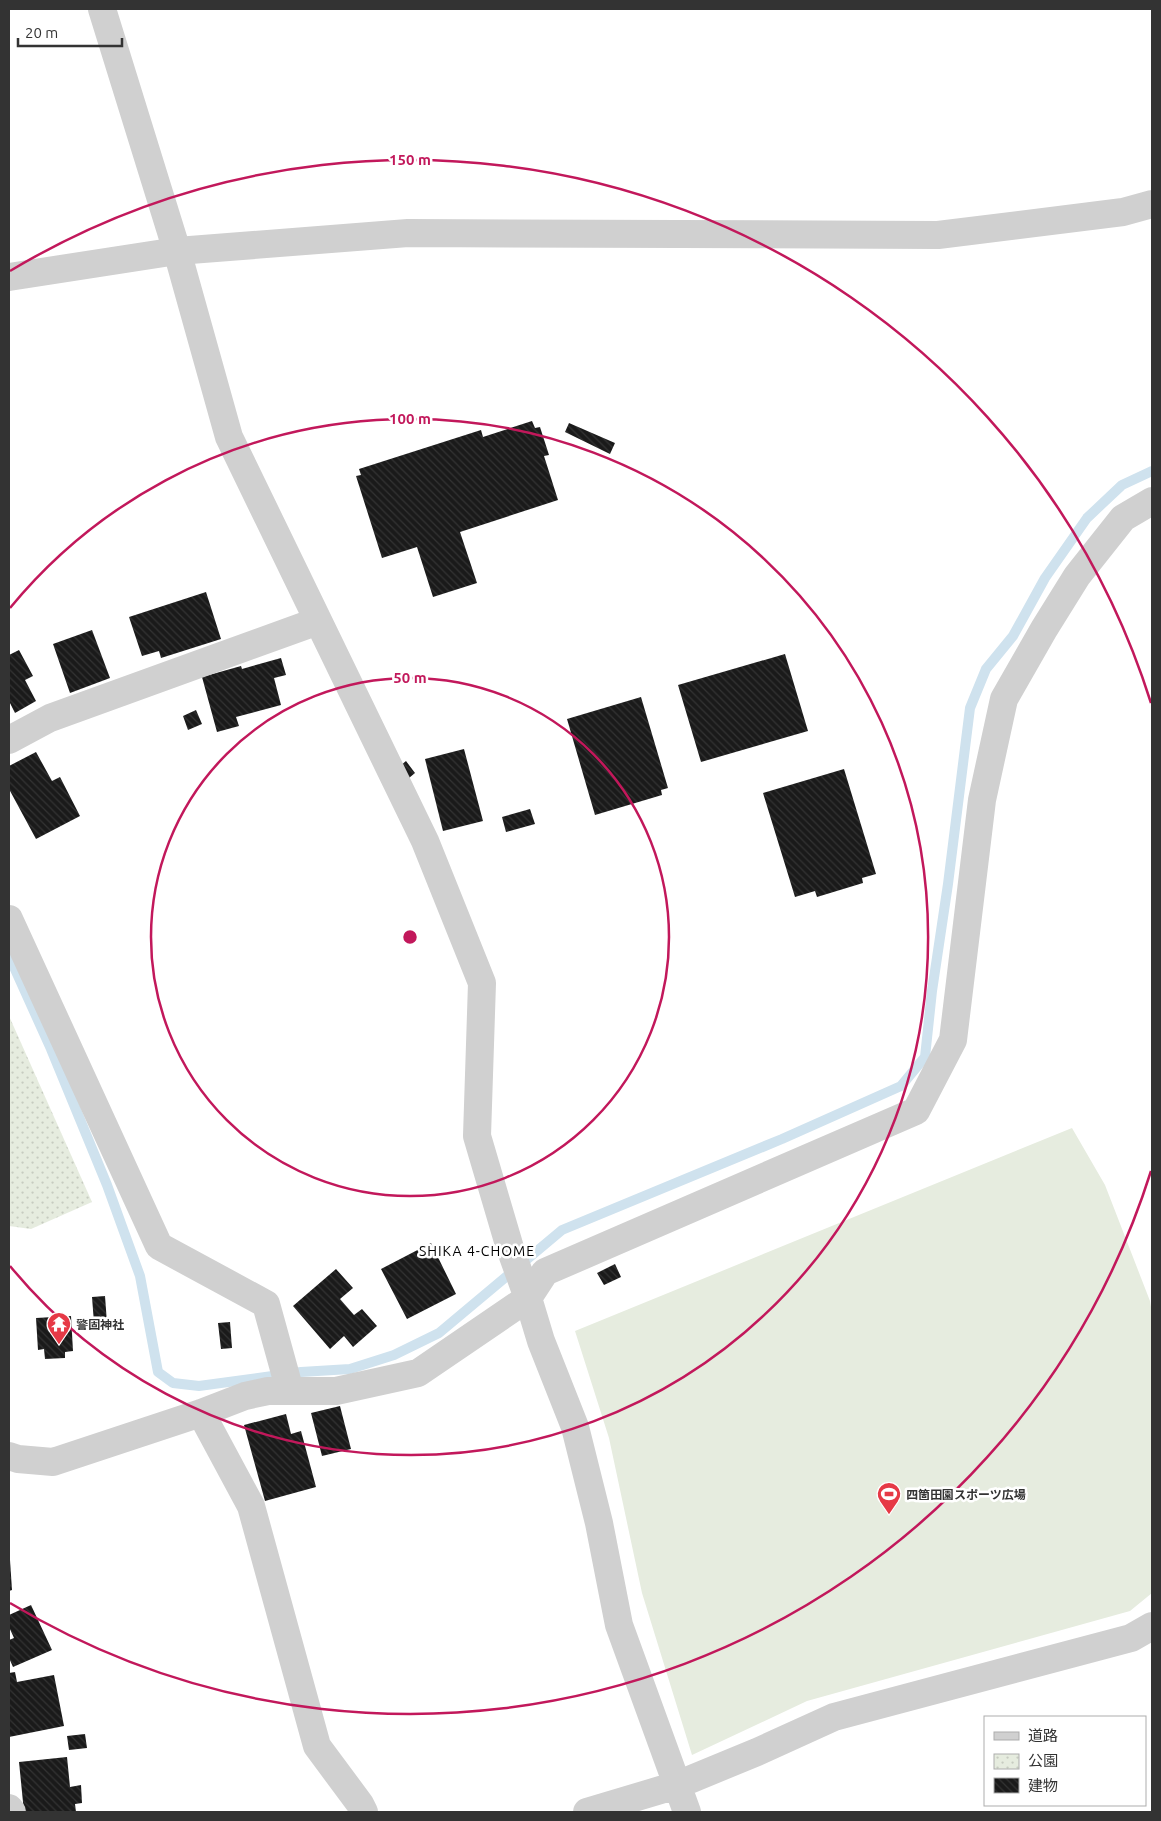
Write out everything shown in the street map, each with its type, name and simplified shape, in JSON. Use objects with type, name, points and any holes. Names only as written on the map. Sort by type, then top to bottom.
[{"type":"street","points":[[102,9],[177,251],[229,438],[425,841],[482,983],[477,1136],[510,1248],[541,1340],[575,1427],[599,1523],[619,1624],[687,1812]]},
{"type":"street","points":[[9,277],[177,251],[408,232],[938,235],[1123,212],[1152,204]]},
{"type":"street","points":[[9,1456],[18,1459],[53,1462],[201,1413],[245,1396],[268,1391],[336,1392],[418,1373],[546,1272],[916,1110],[953,1040],[982,800],[1004,699],[1077,576],[1123,518],[1152,500]]},
{"type":"street","points":[[9,740],[50,718],[318,621]]},
{"type":"street","points":[[9,919],[159,1246],[266,1304],[290,1391]]},
{"type":"street","points":[[201,1413],[251,1506],[318,1746],[364,1812]]},
{"type":"street","points":[[587,1812],[677,1785],[757,1752],[834,1717],[1131,1638],[1152,1626]]},
{"type":"street","points":[[9,1808],[12,1812]]},
{"type":"green space","points":[[9,1016],[92,1202],[31,1229],[9,1226]]},
{"type":"green space","name":"四箇田園スポーツ広場","points":[[1072,1128],[1105,1185],[1150,1301],[1152,1313],[1152,1593],[1130,1611],[807,1701],[692,1755],[642,1593],[609,1438],[575,1331]]},
{"type":"building","points":[[532,421],[535,428],[540,427],[549,455],[544,456],[558,500],[460,532],[477,583],[433,597],[417,547],[382,558],[356,476],[361,475],[359,469],[481,430],[483,437]]},
{"type":"building","points":[[569,423],[615,443],[610,454],[565,432]]},
{"type":"building","points":[[206,592],[221,639],[161,658],[159,651],[142,656],[129,617]]},
{"type":"building","points":[[92,630],[110,678],[70,693],[53,644]]},
{"type":"building","points":[[19,650],[33,676],[25,680],[36,701],[15,713],[9,701],[9,655]]},
{"type":"building","points":[[785,654],[808,731],[701,762],[678,685]]},
{"type":"building","points":[[281,658],[286,675],[274,678],[281,705],[236,717],[239,726],[217,732],[202,677],[241,666],[242,669]]},
{"type":"building","points":[[641,697],[668,788],[661,790],[662,795],[595,815],[567,719]]},
{"type":"building","points":[[196,710],[202,724],[188,730],[183,716]]},
{"type":"building","points":[[464,749],[483,821],[443,831],[425,759]]},
{"type":"building","points":[[36,752],[52,781],[60,777],[80,816],[36,839],[9,789],[9,766]]},
{"type":"building","points":[[406,761],[415,773],[409,778],[400,766]]},
{"type":"building","points":[[844,769],[876,874],[862,878],[863,883],[817,897],[815,891],[795,897],[763,793]]},
{"type":"building","points":[[530,809],[535,824],[506,832],[502,817]]},
{"type":"building","points":[[431,1243],[456,1294],[407,1319],[381,1269]]},
{"type":"building","points":[[615,1264],[621,1277],[604,1285],[597,1273]]},
{"type":"building","points":[[336,1269],[353,1288],[340,1299],[354,1315],[362,1309],[377,1326],[353,1347],[344,1336],[330,1349],[293,1306]]},
{"type":"building","points":[[105,1296],[107,1323],[94,1323],[92,1297]]},
{"type":"building","points":[[71,1316],[73,1351],[65,1352],[65,1358],[45,1359],[44,1349],[38,1350],[36,1318]]},
{"type":"building","points":[[230,1322],[232,1348],[221,1349],[218,1323]]},
{"type":"building","points":[[340,1406],[351,1449],[322,1456],[311,1413]]},
{"type":"building","points":[[286,1414],[291,1434],[301,1431],[316,1487],[265,1501],[244,1425]]},
{"type":"building","points":[[9,1560],[12,1590],[9,1591]]},
{"type":"building","points":[[31,1605],[52,1650],[13,1667],[9,1658],[9,1640],[14,1638],[9,1627],[9,1615]]},
{"type":"building","points":[[15,1672],[17,1682],[54,1675],[64,1726],[9,1737],[9,1673]]},
{"type":"building","points":[[85,1734],[87,1748],[69,1750],[67,1736]]},
{"type":"building","points":[[67,1757],[70,1787],[81,1785],[82,1803],[75,1804],[76,1812],[24,1812],[19,1762]]},
{"type":"waterway","points":[[9,956],[51,1049],[107,1185],[140,1276],[158,1372],[173,1383],[199,1386],[301,1372],[350,1369],[394,1355],[439,1333],[562,1230],[782,1139],[901,1086],[925,1057],[970,708],[986,669],[1013,636],[1045,578],[1087,518],[1122,485],[1152,471]]},
{"type":"place","name":"警固神社","points":[[59,1345]]},
{"type":"place","name":"四箇田園スポーツ広場","points":[[889,1515]]},
{"type":"district","name":"SHIKA 4-CHOME","points":[[477,1251]]}]
